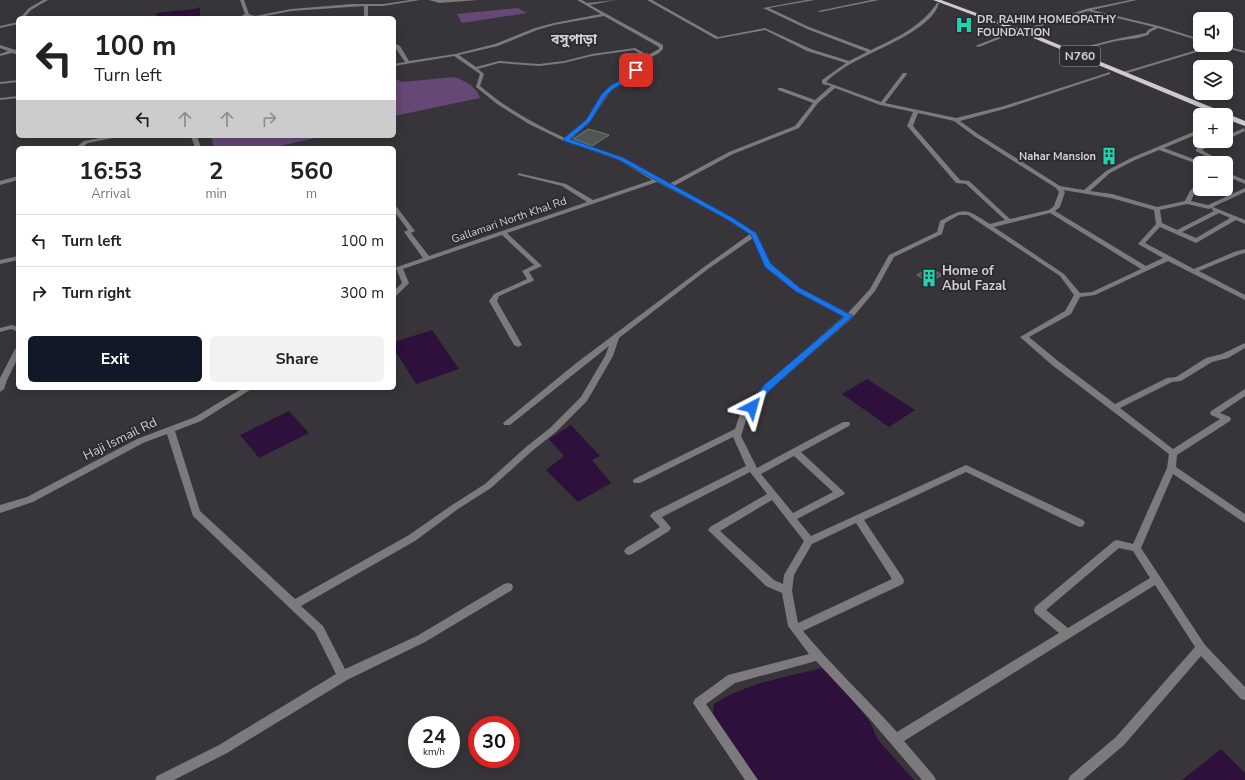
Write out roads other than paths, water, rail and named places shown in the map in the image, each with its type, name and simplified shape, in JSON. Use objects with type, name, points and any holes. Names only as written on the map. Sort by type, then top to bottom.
[{"type":"highway","name":"N760","points":[[935,2],[1021,31],[1071,52],[1193,108]]},
{"type":"highway","name":"N760","points":[[935,2],[1108,73],[1122,76]]},
{"type":"highway","points":[[1122,76],[1131,77],[1206,108]]},
{"type":"highway","points":[[1233,121],[1245,128]]},
{"type":"highway","points":[[1233,125],[1245,128]]},
{"type":"street","points":[[24,16],[30,9],[46,0]]},
{"type":"street","points":[[242,0],[247,16]]},
{"type":"street","points":[[260,16],[291,10],[383,5],[418,0]]},
{"type":"street","points":[[431,0],[439,2],[476,0]]},
{"type":"street","points":[[566,140],[588,121],[602,97],[612,88],[628,79],[636,70],[633,67],[636,63],[661,49],[661,46],[579,0]]},
{"type":"street","points":[[587,4],[614,0]]},
{"type":"street","points":[[649,0],[717,38],[765,29],[809,50],[850,63]]},
{"type":"street","points":[[813,0],[765,8],[808,28],[872,52]]},
{"type":"street","points":[[820,11],[877,0]]},
{"type":"street","points":[[1107,0],[1120,4]]},
{"type":"street","points":[[1021,31],[1087,10],[1135,0]]},
{"type":"street","points":[[935,2],[933,14],[908,33],[850,63],[824,81],[824,83],[882,104],[956,120],[976,135],[1058,187],[1062,192],[1060,202],[1052,211],[989,226],[986,224]]},
{"type":"street","points":[[366,5],[366,16]]},
{"type":"street","points":[[1087,10],[1158,27],[1193,38]]},
{"type":"street","points":[[396,65],[455,55],[496,45],[548,26],[603,14]]},
{"type":"street","points":[[0,27],[16,23]]},
{"type":"street","points":[[1071,52],[1116,40],[1138,37],[1147,34],[1149,31],[1158,27]]},
{"type":"street","points":[[977,46],[1012,33]]},
{"type":"street","points":[[0,46],[16,53]]},
{"type":"street","points":[[396,46],[408,63]]},
{"type":"street","points":[[475,69],[499,62],[539,65],[564,62],[592,55],[635,49],[648,57]]},
{"type":"street","points":[[1233,49],[1245,52]]},
{"type":"street","points":[[1122,76],[1195,52]]},
{"type":"street","points":[[0,55],[16,53]]},
{"type":"street","points":[[455,55],[482,74],[478,86],[498,104],[526,122],[566,140],[611,154],[731,219],[754,234],[768,265],[798,289],[849,316]]},
{"type":"street","points":[[956,120],[1006,108],[1108,73]]},
{"type":"street","points":[[882,104],[905,74]]},
{"type":"street","points":[[0,83],[16,81]]},
{"type":"street","points":[[670,186],[731,153],[797,127],[816,102],[834,86]]},
{"type":"street","points":[[780,89],[816,102]]},
{"type":"street","points":[[0,99],[16,97]]},
{"type":"street","points":[[916,111],[910,126],[958,182],[968,182],[1009,221]]},
{"type":"street","points":[[1233,134],[1245,128]]},
{"type":"street","points":[[1086,191],[1108,172],[1128,161],[1193,134]]},
{"type":"street","points":[[81,146],[86,142],[108,138]]},
{"type":"street","points":[[1159,148],[1193,160]]},
{"type":"street","points":[[1202,148],[1198,150],[1209,156]]},
{"type":"street","points":[[520,174],[564,185],[592,202]]},
{"type":"street","points":[[1233,177],[1245,182]]},
{"type":"street","points":[[0,183],[16,179]]},
{"type":"street","name":"Gallamari North Khal Rd","points":[[396,293],[406,283],[399,268],[657,180]]},
{"type":"street","points":[[1058,187],[1112,196],[1157,209],[1187,202],[1210,207],[1245,222]]},
{"type":"street","points":[[1210,207],[1244,190]]},
{"type":"street","points":[[1187,202],[1193,192]]},
{"type":"street","points":[[1157,209],[1158,224],[1141,244],[1167,259],[1194,271],[1245,298]]},
{"type":"street","points":[[396,210],[412,231],[407,232],[427,258]]},
{"type":"street","points":[[1052,211],[1146,269]]},
{"type":"street","points":[[1177,232],[1219,211]]},
{"type":"street","points":[[809,541],[753,470],[737,436],[738,431],[744,416],[768,387],[849,316],[873,290],[891,256],[940,233],[942,222],[958,213],[969,213],[1062,275],[1078,295]]},
{"type":"street","points":[[1158,224],[1196,241],[1235,218]]},
{"type":"street","points":[[503,233],[539,266],[525,272],[531,280],[496,295],[493,301],[500,315],[511,330],[518,346]]},
{"type":"street","points":[[507,423],[706,268],[754,234]]},
{"type":"street","points":[[1194,271],[1236,253],[1245,251]]},
{"type":"street","points":[[0,262],[16,258]]},
{"type":"street","points":[[1078,295],[1093,294],[1167,259]]},
{"type":"street","points":[[1078,295],[1068,312],[1024,337],[1173,453]]},
{"type":"street","points":[[0,330],[12,327],[16,329]]},
{"type":"street","points":[[294,605],[412,538],[455,507],[488,486],[529,449],[554,430],[584,399],[610,356],[616,337]]},
{"type":"street","points":[[1114,408],[1170,380],[1178,379],[1209,360],[1225,356],[1245,345]]},
{"type":"street","points":[[0,389],[16,355]]},
{"type":"street","name":"Haji Ismail Rd","points":[[0,509],[30,500],[140,441],[198,419],[246,390]]},
{"type":"street","points":[[1136,548],[1171,468],[1173,453],[1226,419],[1214,413],[1245,392]]},
{"type":"street","points":[[629,550],[666,528],[655,516],[795,452],[846,424]]},
{"type":"street","points":[[170,430],[196,513],[319,629],[343,676]]},
{"type":"street","points":[[637,481],[738,431]]},
{"type":"street","points":[[792,518],[840,493],[795,452]]},
{"type":"street","points":[[930,780],[818,656],[793,626],[787,592],[789,575],[809,541],[966,468],[1080,523]]},
{"type":"street","points":[[1171,468],[1245,519]]},
{"type":"street","points":[[774,495],[713,530],[770,583],[787,592]]},
{"type":"street","points":[[796,629],[899,581],[858,519]]},
{"type":"street","points":[[1068,634],[1039,610],[1117,544],[1136,548],[1201,648],[1245,695]]},
{"type":"street","points":[[895,740],[1156,579]]},
{"type":"street","points":[[161,780],[223,749],[343,676],[421,639],[508,586]]},
{"type":"street","points":[[1074,780],[1120,741],[1201,648]]},
{"type":"street","points":[[752,780],[699,703],[732,679],[818,656]]},
{"type":"place","name":"DR. RAHIM HOMEOPATHY FOUNDATION","points":[[964,25]]},
{"type":"place","name":"Nahar Mansion","points":[[1109,156]]},
{"type":"place","name":"Home of Abul Fazal","points":[[929,278]]},
{"type":"district","name":"বসুপাড়া","points":[[574,39]]}]
